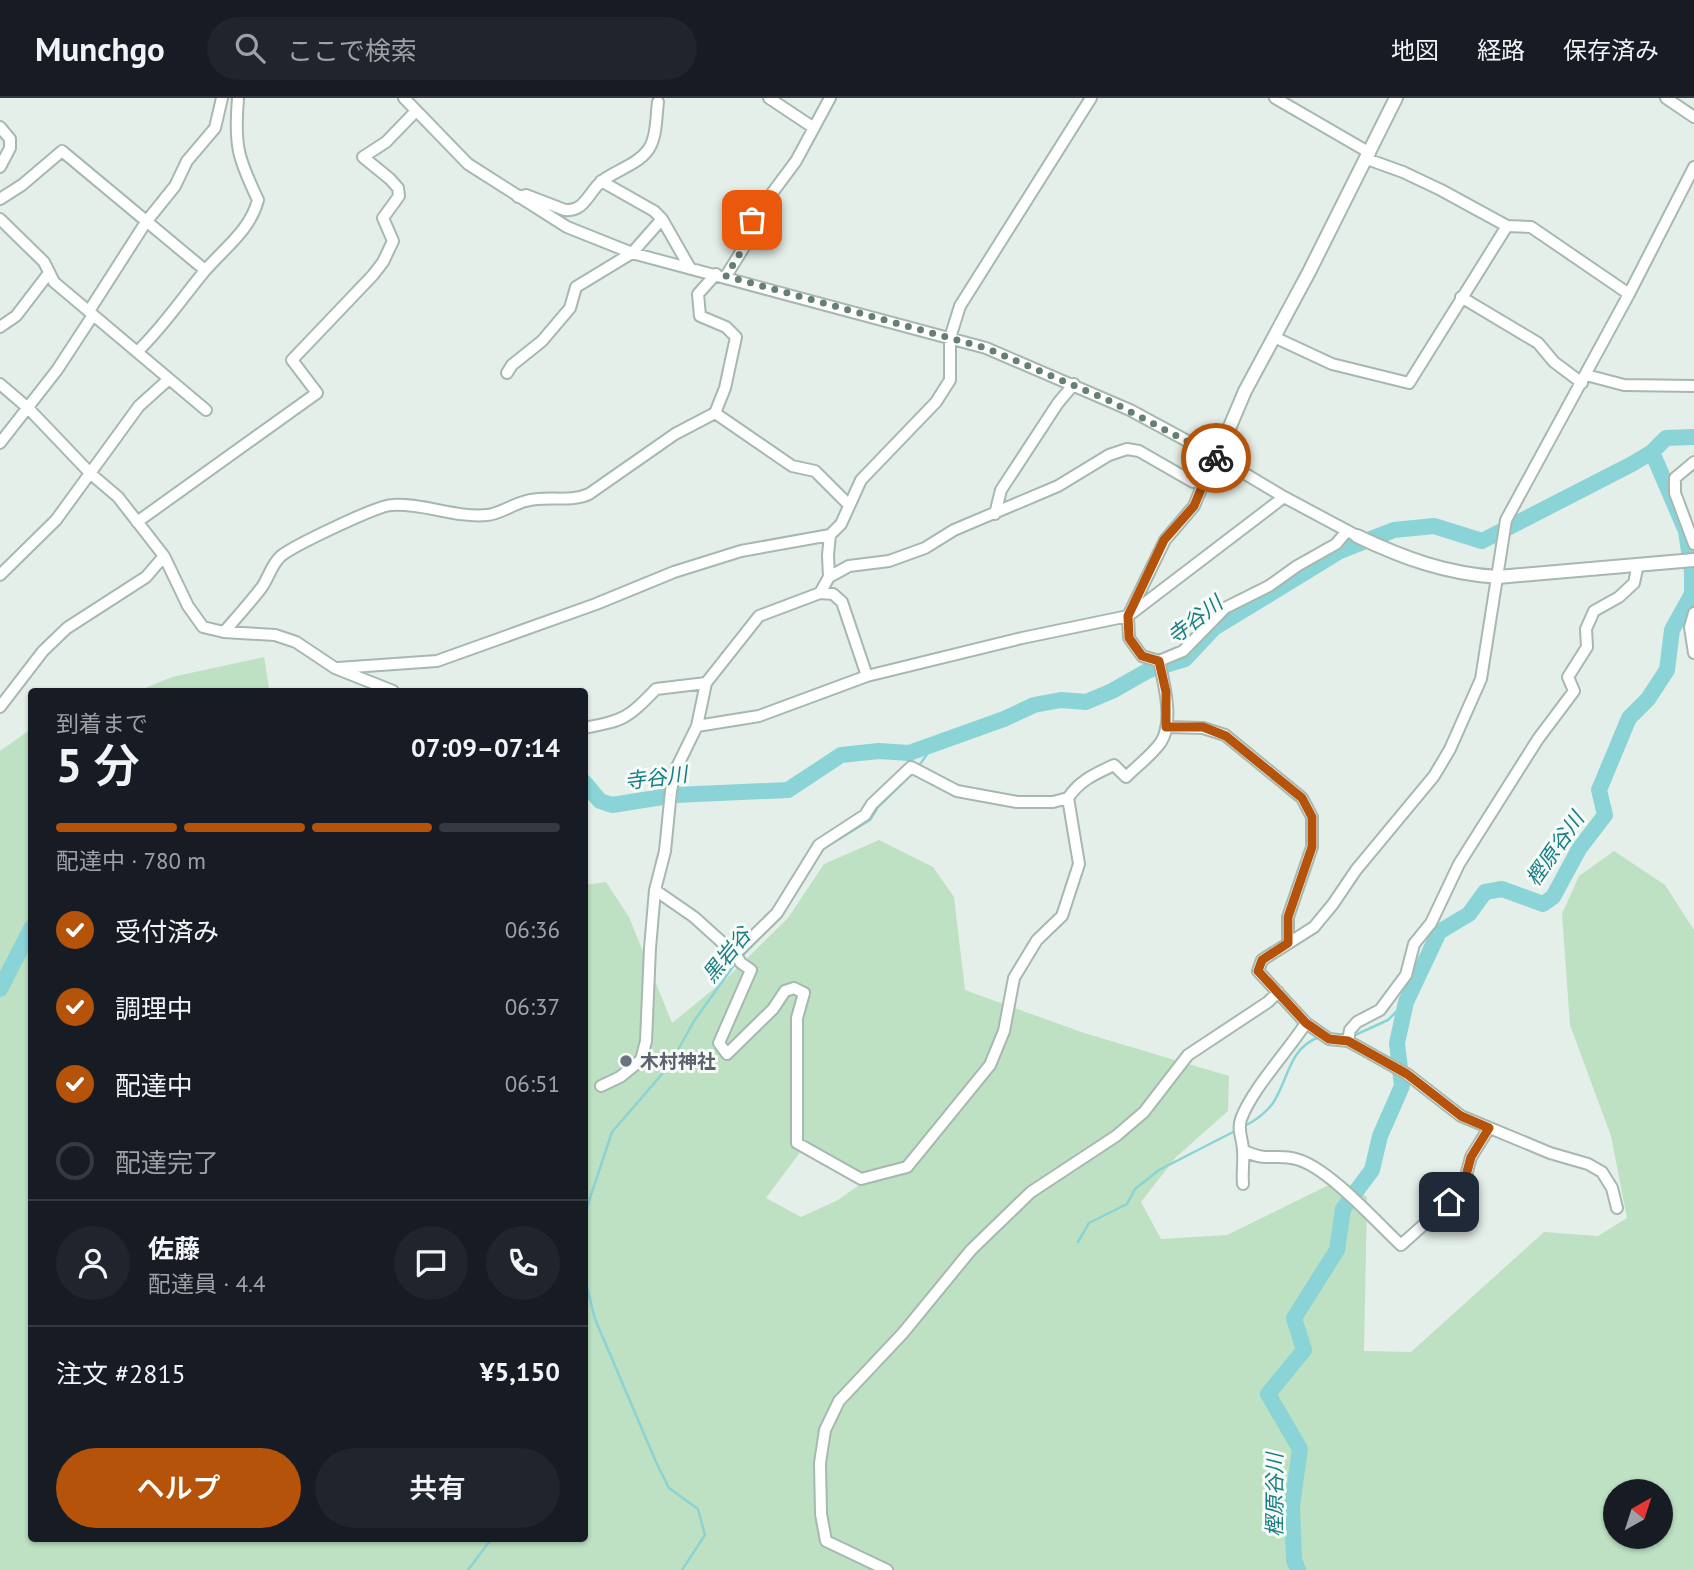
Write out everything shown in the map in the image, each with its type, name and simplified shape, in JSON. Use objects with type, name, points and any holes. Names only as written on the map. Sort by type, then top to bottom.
[{"type":"street","points":[[0,443],[28,408],[91,313],[146,222],[175,186],[187,161],[215,128],[222,98]]},
{"type":"street","points":[[137,352],[160,330],[205,270],[244,230],[255,213],[258,200],[240,163],[235,132],[238,98]]},
{"type":"street","points":[[404,98],[468,164],[566,227],[632,253],[986,348],[1130,410],[1377,546],[1441,570],[1469,576],[1498,577],[1690,560]]},
{"type":"street","points":[[769,98],[814,128]]},
{"type":"street","points":[[224,632],[264,584],[270,569],[282,556],[340,525],[389,505],[490,515],[529,500],[547,497],[578,499],[675,434],[715,413],[725,388],[736,337],[726,327],[700,316],[698,294],[721,275],[749,239],[752,220],[796,161],[830,98]]},
{"type":"street","points":[[335,668],[437,661],[596,604],[674,572],[741,551],[830,535],[841,524],[861,480],[936,402],[950,380],[950,338],[960,306],[1091,98]]},
{"type":"street","points":[[1275,98],[1368,156],[1441,190],[1507,226],[1531,227],[1629,295]]},
{"type":"street","points":[[1352,533],[1269,586],[1225,608],[1183,652],[1159,661],[1142,656],[1129,638],[1128,616],[1164,540],[1194,506],[1245,391],[1396,98]]},
{"type":"street","points":[[1667,98],[1694,117]]},
{"type":"street","points":[[518,197],[526,195],[571,210],[588,200],[601,181],[631,164],[648,150],[655,129],[655,99]]},
{"type":"street","points":[[137,522],[317,393],[292,360],[373,275],[393,241],[383,218],[399,197],[398,188],[363,157],[386,142],[416,111]]},
{"type":"street","points":[[0,127],[10,139],[10,148],[0,167]]},
{"type":"street","points":[[0,199],[62,151],[205,270]]},
{"type":"street","points":[[1618,1208],[1612,1188],[1602,1171],[1550,1153],[1461,1116],[1402,1071],[1349,1036],[1325,1036],[1306,1023],[1258,971],[1262,960],[1314,927],[1356,870],[1434,776],[1450,749],[1481,679],[1506,520],[1629,295],[1694,167]]},
{"type":"street","points":[[601,181],[654,211],[662,219],[691,268]]},
{"type":"street","points":[[0,219],[44,262],[54,282],[206,410]]},
{"type":"street","points":[[507,373],[512,365],[542,341],[570,308],[576,287],[632,253],[662,219]]},
{"type":"street","points":[[1274,337],[1332,364],[1409,383],[1507,226]]},
{"type":"street","points":[[0,327],[16,316],[49,273]]},
{"type":"street","points":[[1461,297],[1538,343],[1554,362],[1584,379],[1624,385],[1694,386]]},
{"type":"street","points":[[0,575],[56,520],[139,406],[169,379]]},
{"type":"street","points":[[0,384],[118,497],[164,556],[188,606],[203,627],[224,632],[275,635],[296,642],[335,668],[385,688]]},
{"type":"street","points":[[995,514],[1001,490],[1052,411],[1074,384]]},
{"type":"street","points":[[715,413],[792,466],[815,471],[849,505]]},
{"type":"street","points":[[820,593],[829,578],[849,566],[888,561],[925,548],[954,530],[1058,486],[1109,455],[1127,449],[1139,451],[1193,482],[1204,482]]},
{"type":"street","points":[[1694,462],[1675,478],[1675,493],[1694,544]]},
{"type":"street","points":[[696,726],[759,716],[867,676],[1022,638],[1128,616],[1284,497]]},
{"type":"street","points":[[829,578],[830,535]]},
{"type":"street","points":[[0,706],[43,651],[66,628],[146,577],[164,556]]},
{"type":"street","points":[[1349,1036],[1357,1022],[1380,1010],[1406,975],[1415,944],[1431,923],[1459,864],[1538,739],[1574,691],[1569,677],[1587,647],[1586,629],[1594,611],[1619,597],[1634,583],[1638,564]]},
{"type":"street","points":[[601,1086],[620,1077],[641,1060],[646,1041],[655,890],[664,851],[670,795],[675,771],[696,726],[706,683],[759,616],[820,593],[833,594],[842,602],[867,676]]},
{"type":"street","points":[[1694,613],[1690,624],[1694,653]]},
{"type":"street","points":[[737,958],[777,913],[819,845],[865,815],[872,804],[916,770],[957,791],[1017,802],[1053,802],[1068,798],[1076,786],[1114,765],[1126,777],[1161,741],[1166,727],[1166,692],[1159,661]]},
{"type":"street","points":[[588,727],[619,721],[633,713],[656,689],[706,683]]},
{"type":"street","points":[[1166,727],[1203,727],[1226,736],[1302,798],[1312,817],[1312,847],[1288,917],[1288,943]]},
{"type":"street","points":[[655,890],[694,917],[751,970],[719,1043],[727,1054],[773,1009],[785,991],[794,988],[804,993],[797,1018],[797,1143],[861,1180],[907,1167],[990,1065],[1004,1031],[1014,978],[1038,940],[1062,916],[1079,864],[1068,798]]},
{"type":"street","points":[[887,1570],[826,1541],[821,1514],[820,1463],[825,1430],[839,1401],[904,1333],[971,1250],[1031,1192],[1115,1136],[1144,1112],[1188,1055],[1268,1002],[1278,992]]},
{"type":"street","points":[[1243,1184],[1243,1150],[1239,1130],[1241,1119],[1306,1023]]},
{"type":"street","points":[[1243,1150],[1257,1157],[1295,1158],[1323,1172],[1401,1245],[1449,1202],[1464,1183],[1471,1157],[1489,1128]]},
{"type":"green space","points":[[264,657],[269,688],[145,688],[172,677]]},
{"type":"green space","points":[[28,731],[28,1542],[588,1542],[588,885],[606,882],[629,917],[672,1023],[726,979],[788,918],[824,864],[879,840],[933,867],[954,897],[965,990],[1084,1033],[1229,1076],[1228,1111],[1176,1157],[1141,1202],[1161,1239],[1227,1235],[1341,1179],[1367,1197],[1364,1351],[1411,1352],[1544,1232],[1598,1236],[1627,1218],[1611,1136],[1570,1025],[1562,914],[1579,876],[1614,851],[1665,885],[1694,930],[1694,1570],[0,1570],[0,751]],"holes":[[[801,1151],[859,1185],[838,1200],[801,1217],[766,1198]]]},
{"type":"waterway","name":"寺谷川","points":[[588,787],[600,801],[612,805],[675,795],[788,790],[841,755],[879,751],[909,753],[1004,719],[1034,705],[1061,700],[1086,702],[1149,670],[1185,659],[1214,628],[1340,551],[1394,530],[1434,526],[1482,541],[1632,464],[1652,452],[1666,438],[1694,437]]},
{"type":"waterway","name":"樫原谷川","points":[[1298,1570],[1294,1560],[1292,1506],[1300,1449],[1268,1394],[1304,1350],[1294,1318],[1337,1250],[1343,1209],[1372,1170],[1380,1136],[1402,1086],[1397,1043],[1406,1002],[1439,932],[1469,914],[1485,892],[1502,889],[1543,904],[1553,897],[1579,849],[1605,815],[1599,790],[1629,718],[1648,699],[1667,670],[1672,630],[1692,594],[1692,572],[1686,531],[1652,452]]},
{"type":"waterway","name":"黒岩谷","points":[[918,767],[935,743]]},
{"type":"waterway","name":"黒岩谷","points":[[742,956],[781,917],[823,849],[870,820],[878,807],[914,772]]},
{"type":"waterway","name":"寺谷川","points":[[0,989],[28,935]]},
{"type":"waterway","name":"黒岩谷","points":[[588,1204],[612,1132],[669,1066],[694,1021],[737,961]]},
{"type":"waterway","points":[[1353,1036],[1388,1020],[1406,1002]]},
{"type":"waterway","points":[[1243,1127],[1270,1107],[1295,1057],[1309,1042],[1319,1037]]},
{"type":"waterway","points":[[1078,1242],[1089,1223],[1127,1204],[1135,1189],[1159,1170],[1237,1130]]},
{"type":"waterway","points":[[588,1291],[595,1319],[669,1488],[698,1509],[705,1535],[682,1570]]},
{"type":"waterway","name":"黒岩谷","points":[[468,1570],[489,1542]]},
{"type":"way so far","points":[[752,220],[749,239],[726,276],[986,348],[1130,410],[1216,458]]},
{"type":"place","name":"木村神社","points":[[626,1061]]},
{"type":"route","points":[[1216,458],[1194,506],[1164,540],[1148,573],[1128,616],[1129,638],[1142,656],[1159,661],[1166,692],[1166,727],[1203,727],[1226,736],[1302,798],[1312,817],[1312,847],[1288,917],[1288,943],[1262,960],[1258,971],[1306,1023],[1329,1039],[1348,1041],[1407,1074],[1461,1116],[1489,1128],[1471,1157],[1464,1183],[1449,1202]]}]
